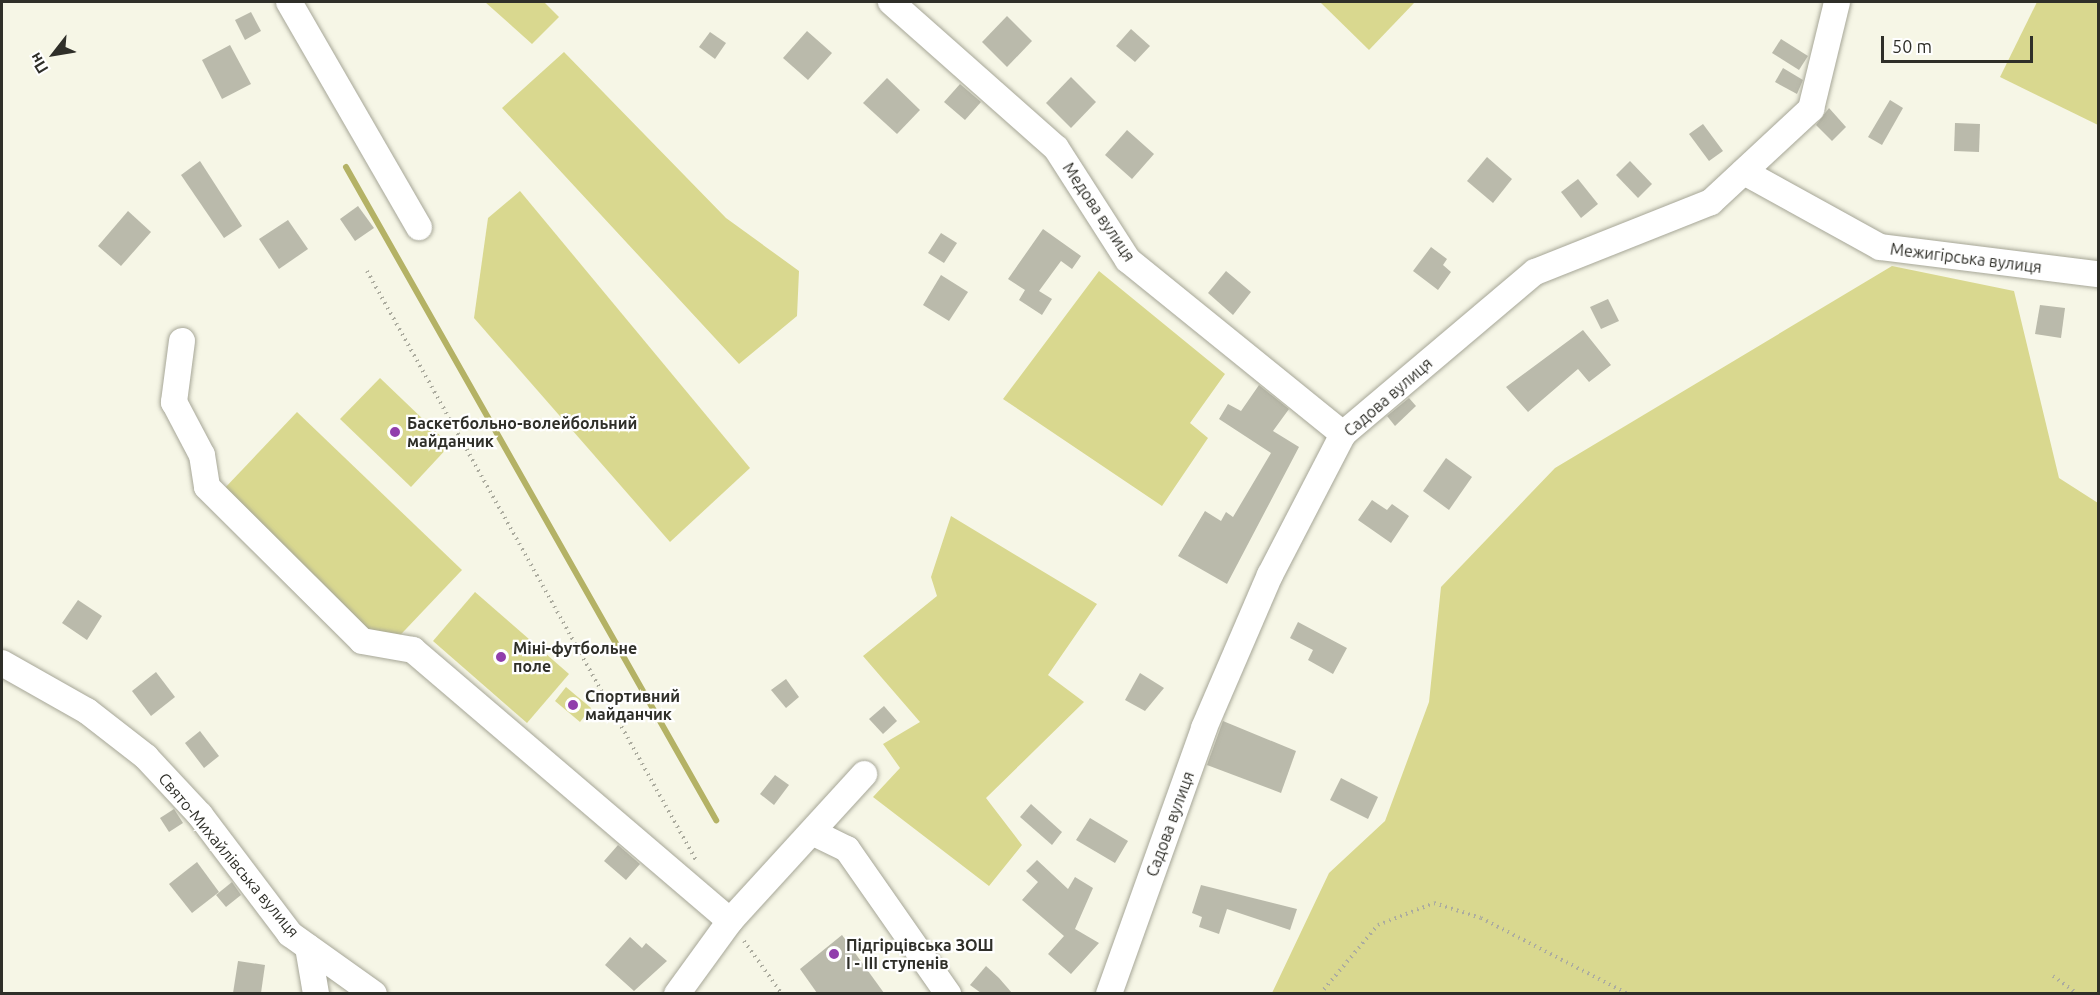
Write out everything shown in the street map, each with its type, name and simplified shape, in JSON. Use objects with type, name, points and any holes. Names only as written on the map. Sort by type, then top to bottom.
[{"type":"street","points":[[289,2],[419,227]]},
{"type":"street","name":"Медова вулиця","points":[[891,2],[1056,148],[1128,260],[1343,434]]},
{"type":"street","name":"Садова вулиця","points":[[1109,993],[1204,728],[1270,575],[1343,434],[1535,273],[1711,202],[1812,109],[1837,2]]},
{"type":"street","name":"Межигірська вулиця","points":[[1743,172],[1880,247],[2098,274]]},
{"type":"street","points":[[182,341],[174,402],[202,455],[207,487],[362,641],[413,650],[730,921]]},
{"type":"street","name":"Свято-Михайлівська вулиця","points":[[2,663],[87,711],[146,757],[200,815],[290,934],[374,993]]},
{"type":"street","points":[[677,993],[730,921],[864,774]]},
{"type":"street","points":[[812,832],[847,849],[948,993]]},
{"type":"street","name":"Свято-Михайлівська вулиця","points":[[308,947],[316,993]]},
{"type":"path","points":[[367,271],[701,870]]},
{"type":"path","points":[[1320,993],[1378,925],[1434,903],[1481,918],[1628,993]]},
{"type":"path","points":[[730,921],[782,993]]},
{"type":"path","points":[[2054,976],[2078,993]]},
{"type":"shaded area","points":[[485,2],[544,2],[559,17],[532,44]]},
{"type":"shaded area","points":[[1320,2],[1415,2],[1369,50]]},
{"type":"shaded area","points":[[2037,2],[2098,2],[2098,125],[2000,77]]},
{"type":"shaded area","points":[[564,52],[726,218],[799,271],[797,316],[739,364],[502,108]]},
{"type":"shaded area","points":[[520,191],[750,468],[670,542],[474,318],[488,218]]},
{"type":"shaded area","points":[[1892,266],[2014,291],[2059,478],[2098,503],[2098,993],[1272,993],[1329,873],[1385,821],[1429,702],[1441,587],[1555,468]]},
{"type":"shaded area","points":[[1099,271],[1225,374],[1190,423],[1208,438],[1162,506],[1003,399]]},
{"type":"shaded area","name":"Баскетбольно-волейбольний майданчик","points":[[380,378],[450,445],[411,487],[340,419]]},
{"type":"shaded area","points":[[297,412],[462,570],[387,649],[222,491]]},
{"type":"shaded area","points":[[951,516],[1097,604],[1048,675],[1084,702],[986,798],[1022,845],[989,886],[873,797],[900,768],[883,744],[920,722],[863,656],[937,596],[931,577]]},
{"type":"shaded area","name":"Міні-футбольне поле","points":[[475,592],[569,674],[527,723],[433,641]]},
{"type":"shaded area","name":"Спортивний майданчик","points":[[566,687],[591,708],[580,722],[555,701]]},
{"type":"building","points":[[251,12],[261,31],[245,40],[235,20]]},
{"type":"building","points":[[1007,16],[1032,41],[1007,67],[982,42]]},
{"type":"building","points":[[1131,29],[1150,46],[1135,62],[1116,46]]},
{"type":"building","points":[[807,31],[832,53],[808,80],[783,58]]},
{"type":"building","points":[[710,32],[726,43],[715,59],[699,47]]},
{"type":"building","points":[[1781,39],[1808,56],[1799,70],[1772,53]]},
{"type":"building","points":[[230,45],[251,84],[222,99],[202,60]]},
{"type":"building","points":[[1783,68],[1803,80],[1797,94],[1775,82]]},
{"type":"building","points":[[1071,77],[1096,102],[1071,128],[1046,103]]},
{"type":"building","points":[[887,78],[920,110],[897,134],[863,103]]},
{"type":"building","points":[[960,84],[981,102],[965,120],[944,102]]},
{"type":"building","points":[[1890,100],[1903,108],[1882,145],[1868,137]]},
{"type":"building","points":[[1829,108],[1846,127],[1832,141],[1816,125]]},
{"type":"building","points":[[1955,123],[1980,124],[1979,152],[1954,151]]},
{"type":"building","points":[[1703,124],[1723,151],[1709,161],[1689,134]]},
{"type":"building","points":[[1127,130],[1154,154],[1132,179],[1105,155]]},
{"type":"building","points":[[1487,157],[1512,179],[1493,203],[1467,181]]},
{"type":"building","points":[[200,161],[242,226],[224,238],[181,175]]},
{"type":"building","points":[[1630,161],[1652,184],[1638,198],[1616,175]]},
{"type":"building","points":[[1578,179],[1598,204],[1581,218],[1561,192]]},
{"type":"building","points":[[358,206],[374,228],[355,241],[340,219]]},
{"type":"building","points":[[128,211],[151,232],[121,266],[98,246]]},
{"type":"building","points":[[288,220],[308,249],[279,269],[259,239]]},
{"type":"building","points":[[1043,229],[1081,256],[1072,269],[1061,261],[1039,291],[1052,299],[1042,315],[1019,300],[1025,290],[1008,279]]},
{"type":"building","points":[[941,233],[957,243],[944,263],[928,253]]},
{"type":"building","points":[[1431,247],[1447,259],[1443,265],[1451,272],[1438,290],[1413,271]]},
{"type":"building","points":[[1226,271],[1251,292],[1233,315],[1208,293]]},
{"type":"building","points":[[941,275],[968,292],[949,321],[923,305]]},
{"type":"building","points":[[1608,299],[1619,321],[1601,329],[1590,307]]},
{"type":"building","points":[[2040,305],[2065,308],[2061,338],[2035,334]]},
{"type":"building","points":[[1583,330],[1611,365],[1589,382],[1578,369],[1528,412],[1506,387]]},
{"type":"building","points":[[1259,385],[1289,409],[1273,431],[1299,447],[1227,584],[1178,556],[1205,511],[1221,521],[1226,512],[1233,517],[1271,453],[1219,419],[1228,404],[1241,411]]},
{"type":"building","points":[[1409,398],[1416,406],[1395,426],[1387,416]]},
{"type":"building","points":[[1446,458],[1472,477],[1449,510],[1423,491]]},
{"type":"building","points":[[1372,500],[1387,510],[1392,504],[1409,516],[1391,543],[1358,520]]},
{"type":"building","points":[[78,600],[102,616],[87,640],[62,623]]},
{"type":"building","points":[[1298,622],[1347,648],[1333,674],[1308,660],[1313,650],[1290,638]]},
{"type":"building","points":[[156,672],[175,697],[151,716],[132,691]]},
{"type":"building","points":[[1140,673],[1164,688],[1145,711],[1125,700]]},
{"type":"building","points":[[786,679],[799,697],[786,708],[771,690]]},
{"type":"building","points":[[884,706],[897,721],[883,734],[869,719]]},
{"type":"building","points":[[1223,721],[1296,751],[1281,793],[1207,765]]},
{"type":"building","points":[[200,731],[219,756],[204,768],[185,743]]},
{"type":"building","points":[[775,775],[789,785],[774,805],[760,794]]},
{"type":"building","points":[[1341,778],[1378,797],[1368,819],[1330,800]]},
{"type":"building","points":[[1031,804],[1062,832],[1052,845],[1020,817]]},
{"type":"building","points":[[174,809],[183,823],[169,832],[160,818]]},
{"type":"building","points":[[1090,818],[1128,841],[1115,863],[1076,840]]},
{"type":"building","points":[[618,845],[640,864],[626,880],[604,861]]},
{"type":"building","points":[[1037,860],[1068,889],[1075,877],[1093,888],[1075,929],[1099,943],[1071,974],[1048,954],[1064,936],[1022,900],[1038,882],[1026,871]]},
{"type":"building","points":[[197,862],[219,892],[192,913],[169,884]]},
{"type":"building","points":[[232,882],[241,895],[226,907],[216,895]]},
{"type":"building","points":[[1201,885],[1297,909],[1290,930],[1227,909],[1219,934],[1199,927],[1202,917],[1192,913]]},
{"type":"building","points":[[842,935],[884,993],[817,993],[800,969]]},
{"type":"building","points":[[630,937],[642,948],[646,943],[667,961],[634,991],[605,965]]},
{"type":"building","points":[[238,961],[265,965],[261,993],[233,993]]},
{"type":"building","points":[[986,966],[1012,993],[981,993],[970,985]]},
{"type":"waterway","points":[[346,167],[716,820]]},
{"type":"place","name":"Баскетбольно-волейбольний майданчик","points":[[395,432]]},
{"type":"place","name":"Міні-футбольне поле","points":[[501,657]]},
{"type":"place","name":"Спортивний майданчик","points":[[573,705]]},
{"type":"place","name":"Підгірцівська ЗОШ І - ІІІ ступенів","points":[[834,954]]}]
